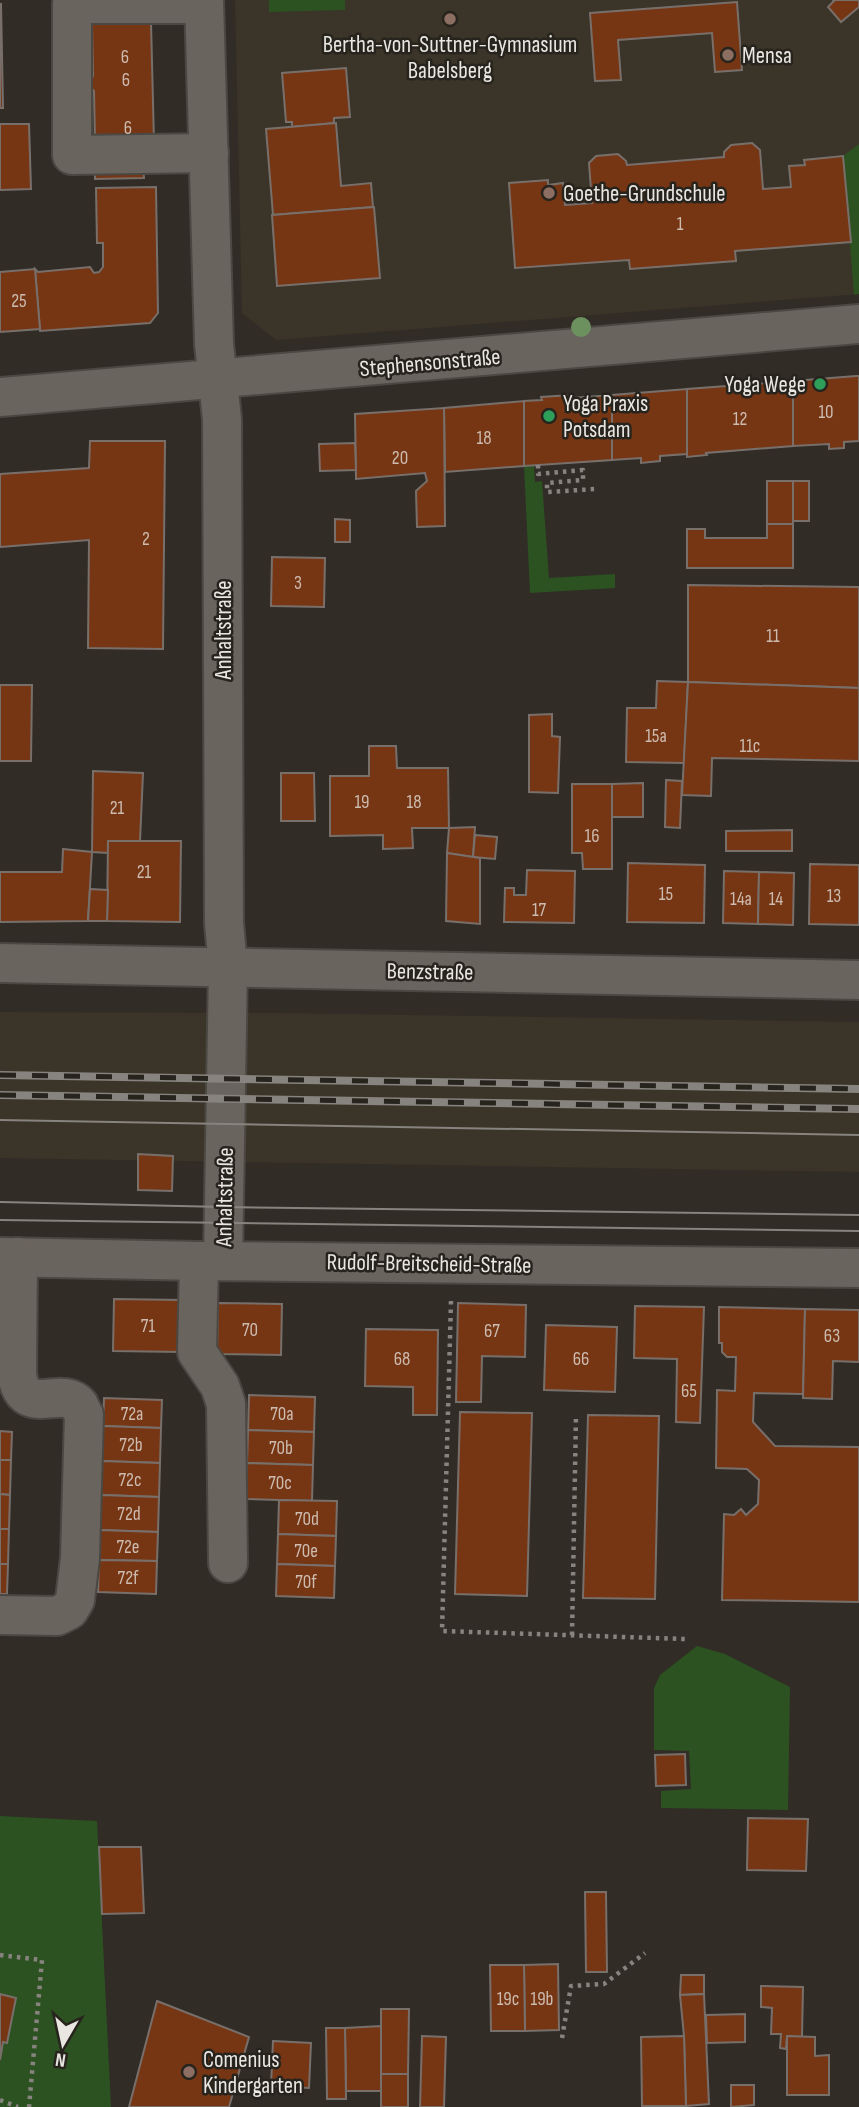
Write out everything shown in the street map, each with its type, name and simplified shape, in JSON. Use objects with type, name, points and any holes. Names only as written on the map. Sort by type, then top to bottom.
[{"type":"street","name":"Anhaltstraße","points":[[204,2],[214,344],[222,419],[224,923],[228,967],[211,1261],[196,1324],[197,1352],[220,1386],[226,1404],[228,1563]]},
{"type":"street","points":[[204,2],[72,4],[72,155],[209,153]]},
{"type":"street","name":"Stephensonstraße","points":[[0,397],[859,324]]},
{"type":"street","name":"Benzstraße","points":[[0,963],[859,980]]},
{"type":"street","points":[[0,1615],[57,1616],[69,1610],[75,1600],[80,1558],[84,1415],[72,1399],[30,1398],[22,1392],[17,1374],[9,1257]]},
{"type":"street","name":"Rudolf-Breitscheid-Straße","points":[[9,1257],[859,1268]]},
{"type":"path","points":[[538,465],[538,474],[583,470],[583,480],[547,483],[547,492],[596,489]]},
{"type":"path","points":[[452,1264],[442,1631],[685,1639]]},
{"type":"path","points":[[572,1635],[576,1415]]},
{"type":"path","points":[[562,2038],[571,1986],[604,1984],[645,1953]]},
{"type":"path","points":[[0,1955],[42,1961],[29,2107]]},
{"type":"path","points":[[0,2100],[18,2107]]},
{"type":"shaded area","name":"Goethe-Grundschule","points":[[235,0],[859,0],[859,294],[276,340],[242,313]]},
{"type":"shaded area","points":[[0,1012],[277,1013],[859,1022],[859,1172],[0,1158]]},
{"type":"green space","points":[[269,0],[345,0],[345,10],[269,12]]},
{"type":"green space","points":[[859,144],[859,294],[854,295],[843,156]]},
{"type":"green space","points":[[524,466],[534,466],[535,482],[542,481],[549,578],[615,574],[615,588],[530,593]]},
{"type":"green space","points":[[697,1646],[725,1654],[790,1687],[788,1810],[661,1808],[661,1791],[691,1789],[689,1751],[654,1750],[654,1688],[660,1675]]},
{"type":"green space","points":[[0,1816],[97,1821],[111,2107],[0,2107]]},
{"type":"building","points":[[833,0],[859,0],[859,7],[841,22],[828,7]]},
{"type":"building","name":"Mensa","points":[[737,2],[742,70],[715,72],[712,33],[618,40],[621,80],[595,81],[590,13]]},
{"type":"building","points":[[1,4],[3,108],[0,108]]},
{"type":"building","points":[[151,22],[154,142],[95,143],[94,91],[81,89],[81,78],[93,76],[92,24]]},
{"type":"building","points":[[346,68],[350,117],[334,118],[334,123],[292,127],[292,122],[286,122],[282,73]]},
{"type":"building","points":[[336,123],[341,186],[371,183],[373,207],[273,215],[266,129]]},
{"type":"building","points":[[0,124],[29,124],[31,189],[0,190]]},
{"type":"building","points":[[752,143],[760,150],[763,189],[791,187],[789,166],[805,165],[804,160],[843,156],[851,242],[735,251],[736,261],[630,269],[629,260],[515,268],[509,183],[548,180],[548,185],[563,183],[565,205],[592,203],[589,163],[596,156],[618,154],[627,165],[724,157],[724,152],[731,145]]},
{"type":"building","points":[[143,164],[144,178],[95,179],[95,165]]},
{"type":"building","points":[[156,187],[158,313],[150,323],[40,331],[35,269],[38,272],[90,267],[94,273],[103,267],[103,243],[97,243],[96,188]]},
{"type":"building","points":[[374,207],[380,278],[277,286],[272,215]]},
{"type":"building","points":[[35,269],[40,329],[0,332],[0,272]]},
{"type":"building","points":[[859,376],[859,441],[844,442],[844,448],[829,449],[829,444],[793,446],[793,381]]},
{"type":"building","points":[[793,381],[793,446],[687,457],[687,389]]},
{"type":"building","points":[[687,389],[687,454],[660,456],[660,461],[641,463],[641,458],[612,460],[612,395]]},
{"type":"building","points":[[571,395],[571,398],[612,395],[612,460],[524,466],[524,401]]},
{"type":"building","points":[[524,401],[524,466],[445,472],[444,408]]},
{"type":"building","points":[[444,408],[445,526],[417,527],[416,491],[427,481],[425,473],[356,479],[355,414]]},
{"type":"building","points":[[90,441],[165,441],[163,649],[88,648],[89,540],[0,547],[0,474],[89,468]]},
{"type":"building","points":[[355,443],[356,470],[320,471],[319,444]]},
{"type":"building","points":[[767,481],[793,481],[793,524],[767,524]]},
{"type":"building","points":[[793,481],[809,481],[809,521],[793,521]]},
{"type":"building","points":[[335,519],[350,520],[350,542],[335,542]]},
{"type":"building","points":[[767,524],[793,524],[793,568],[687,568],[687,529],[705,529],[705,538],[767,538]]},
{"type":"building","points":[[272,557],[325,558],[324,607],[271,606]]},
{"type":"building","points":[[688,585],[859,587],[859,688],[688,682]]},
{"type":"building","points":[[657,681],[688,682],[684,763],[626,762],[627,708],[656,708]]},
{"type":"building","points":[[688,682],[859,688],[859,761],[712,758],[711,796],[682,795]]},
{"type":"building","points":[[0,685],[32,685],[31,761],[0,761]]},
{"type":"building","points":[[552,714],[552,736],[560,737],[558,793],[529,792],[529,715]]},
{"type":"building","points":[[369,746],[396,746],[397,768],[448,768],[449,828],[412,828],[413,848],[383,849],[383,835],[330,836],[330,776],[369,776]]},
{"type":"building","points":[[93,771],[143,773],[140,841],[108,841],[108,853],[92,852]]},
{"type":"building","points":[[281,773],[314,773],[315,821],[281,821]]},
{"type":"building","points":[[666,780],[682,781],[680,828],[665,827]]},
{"type":"building","points":[[643,783],[643,817],[612,817],[612,784]]},
{"type":"building","points":[[572,784],[612,784],[612,869],[583,869],[582,853],[572,853]]},
{"type":"building","points":[[475,827],[473,857],[447,853],[449,828]]},
{"type":"building","points":[[792,830],[792,851],[726,851],[726,831]]},
{"type":"building","points":[[475,835],[497,837],[495,859],[473,857]]},
{"type":"building","points":[[108,841],[181,841],[180,922],[107,921]]},
{"type":"building","points":[[63,849],[92,852],[88,921],[0,922],[0,872],[62,872]]},
{"type":"building","points":[[447,853],[480,858],[480,924],[446,921]]},
{"type":"building","points":[[628,863],[705,865],[704,923],[627,922]]},
{"type":"building","points":[[810,864],[859,865],[859,925],[809,924]]},
{"type":"building","points":[[527,870],[575,871],[574,923],[504,922],[505,888],[514,888],[514,895],[526,895]]},
{"type":"building","points":[[724,871],[759,872],[758,924],[723,923]]},
{"type":"building","points":[[759,872],[794,873],[793,925],[758,924]]},
{"type":"building","points":[[90,889],[108,890],[107,921],[88,921]]},
{"type":"building","points":[[138,1154],[173,1156],[172,1191],[138,1190]]},
{"type":"building","points":[[114,1299],[183,1300],[182,1352],[113,1351]]},
{"type":"building","points":[[218,1303],[282,1304],[281,1355],[217,1354]]},
{"type":"building","points":[[458,1303],[526,1305],[525,1357],[482,1356],[481,1402],[456,1402]]},
{"type":"building","points":[[635,1306],[704,1307],[700,1423],[676,1422],[677,1359],[634,1358]]},
{"type":"building","points":[[719,1307],[805,1309],[803,1394],[754,1393],[753,1422],[775,1446],[859,1447],[859,1602],[722,1600],[724,1514],[734,1515],[741,1509],[746,1515],[758,1504],[759,1480],[747,1469],[716,1468],[717,1390],[735,1391],[736,1357],[727,1357],[722,1352],[722,1343],[719,1343]]},
{"type":"building","points":[[805,1309],[859,1310],[859,1362],[833,1361],[832,1399],[803,1398]]},
{"type":"building","points":[[546,1325],[617,1327],[615,1392],[544,1390]]},
{"type":"building","points":[[366,1329],[438,1330],[437,1415],[413,1415],[413,1387],[365,1386]]},
{"type":"building","points":[[249,1395],[315,1397],[314,1432],[248,1430]]},
{"type":"building","points":[[104,1398],[162,1400],[161,1428],[103,1426]]},
{"type":"building","points":[[460,1412],[532,1413],[527,1596],[455,1594]]},
{"type":"building","points":[[588,1415],[659,1416],[655,1599],[583,1598]]},
{"type":"building","points":[[103,1426],[161,1428],[160,1463],[102,1461]]},
{"type":"building","points":[[248,1430],[314,1432],[313,1465],[247,1463]]},
{"type":"building","points":[[0,1431],[12,1432],[11,1460],[0,1460]]},
{"type":"building","points":[[0,1460],[11,1460],[10,1495],[0,1494]]},
{"type":"building","points":[[102,1461],[160,1463],[159,1497],[101,1495]]},
{"type":"building","points":[[247,1463],[313,1465],[312,1501],[246,1499]]},
{"type":"building","points":[[0,1494],[10,1495],[9,1529],[0,1529]]},
{"type":"building","points":[[101,1495],[159,1497],[158,1532],[100,1530]]},
{"type":"building","points":[[279,1500],[337,1501],[336,1536],[278,1534]]},
{"type":"building","points":[[0,1529],[9,1529],[8,1564],[0,1564]]},
{"type":"building","points":[[100,1530],[158,1532],[157,1561],[99,1560]]},
{"type":"building","points":[[278,1534],[336,1536],[335,1566],[277,1564]]},
{"type":"building","points":[[99,1560],[157,1561],[156,1594],[98,1592]]},
{"type":"building","points":[[0,1564],[8,1564],[7,1594],[0,1594]]},
{"type":"building","points":[[277,1564],[335,1566],[334,1598],[276,1596]]},
{"type":"building","points":[[685,1754],[686,1785],[656,1786],[655,1755]]},
{"type":"building","points":[[748,1818],[808,1819],[806,1871],[747,1870]]},
{"type":"building","points":[[99,1847],[141,1847],[144,1913],[102,1914]]},
{"type":"building","points":[[585,1892],[606,1892],[607,1972],[586,1972]]},
{"type":"building","points":[[558,1964],[559,2030],[525,2031],[524,1965]]},
{"type":"building","points":[[490,1965],[524,1965],[525,2031],[491,2031]]},
{"type":"building","points":[[681,1975],[704,1975],[704,1994],[680,1995]]},
{"type":"building","points":[[761,1986],[803,1987],[802,2037],[787,2036],[786,2049],[780,2048],[781,2034],[771,2034],[772,2008],[761,2007]]},
{"type":"building","points":[[0,1994],[16,1998],[7,2043],[3,2042],[0,2060]]},
{"type":"building","points":[[704,1994],[709,2104],[686,2106],[680,1995]]},
{"type":"building","name":"Comenius Kindergarten","points":[[157,2001],[249,2037],[229,2107],[129,2107]]},
{"type":"building","points":[[381,2009],[409,2009],[408,2074],[381,2074]]},
{"type":"building","points":[[745,2014],[745,2042],[707,2043],[706,2015]]},
{"type":"building","points":[[381,2026],[381,2091],[346,2091],[345,2028]]},
{"type":"building","points":[[326,2028],[345,2028],[346,2099],[327,2099]]},
{"type":"building","points":[[422,2036],[446,2037],[444,2107],[420,2107]]},
{"type":"building","points":[[684,2036],[686,2106],[642,2106],[641,2037]]},
{"type":"building","points":[[787,2036],[815,2037],[815,2056],[829,2055],[829,2095],[787,2095]]},
{"type":"building","points":[[273,2041],[311,2043],[309,2088],[271,2086]]},
{"type":"building","points":[[381,2074],[408,2074],[408,2107],[381,2107]]},
{"type":"building","points":[[731,2085],[754,2085],[754,2105],[731,2107]]},
{"type":"tram line","points":[[0,1120],[859,1135]]},
{"type":"tram line","points":[[0,1202],[859,1215]]},
{"type":"tram line","points":[[0,1220],[859,1231]]},
{"type":"railway","points":[[0,1075],[859,1089]]},
{"type":"railway","points":[[0,1095],[859,1109]]},
{"type":"place","name":"Bertha-von-Suttner-Gymnasium Babelsberg","points":[[450,19]]},
{"type":"place","name":"Mensa","points":[[728,55]]},
{"type":"place","name":"Goethe-Grundschule","points":[[549,193]]},
{"type":"place","name":"Yoga Wege","points":[[820,384]]},
{"type":"place","name":"Yoga Praxis Potsdam","points":[[549,416]]},
{"type":"place","name":"Comenius Kindergarten","points":[[189,2072]]}]
